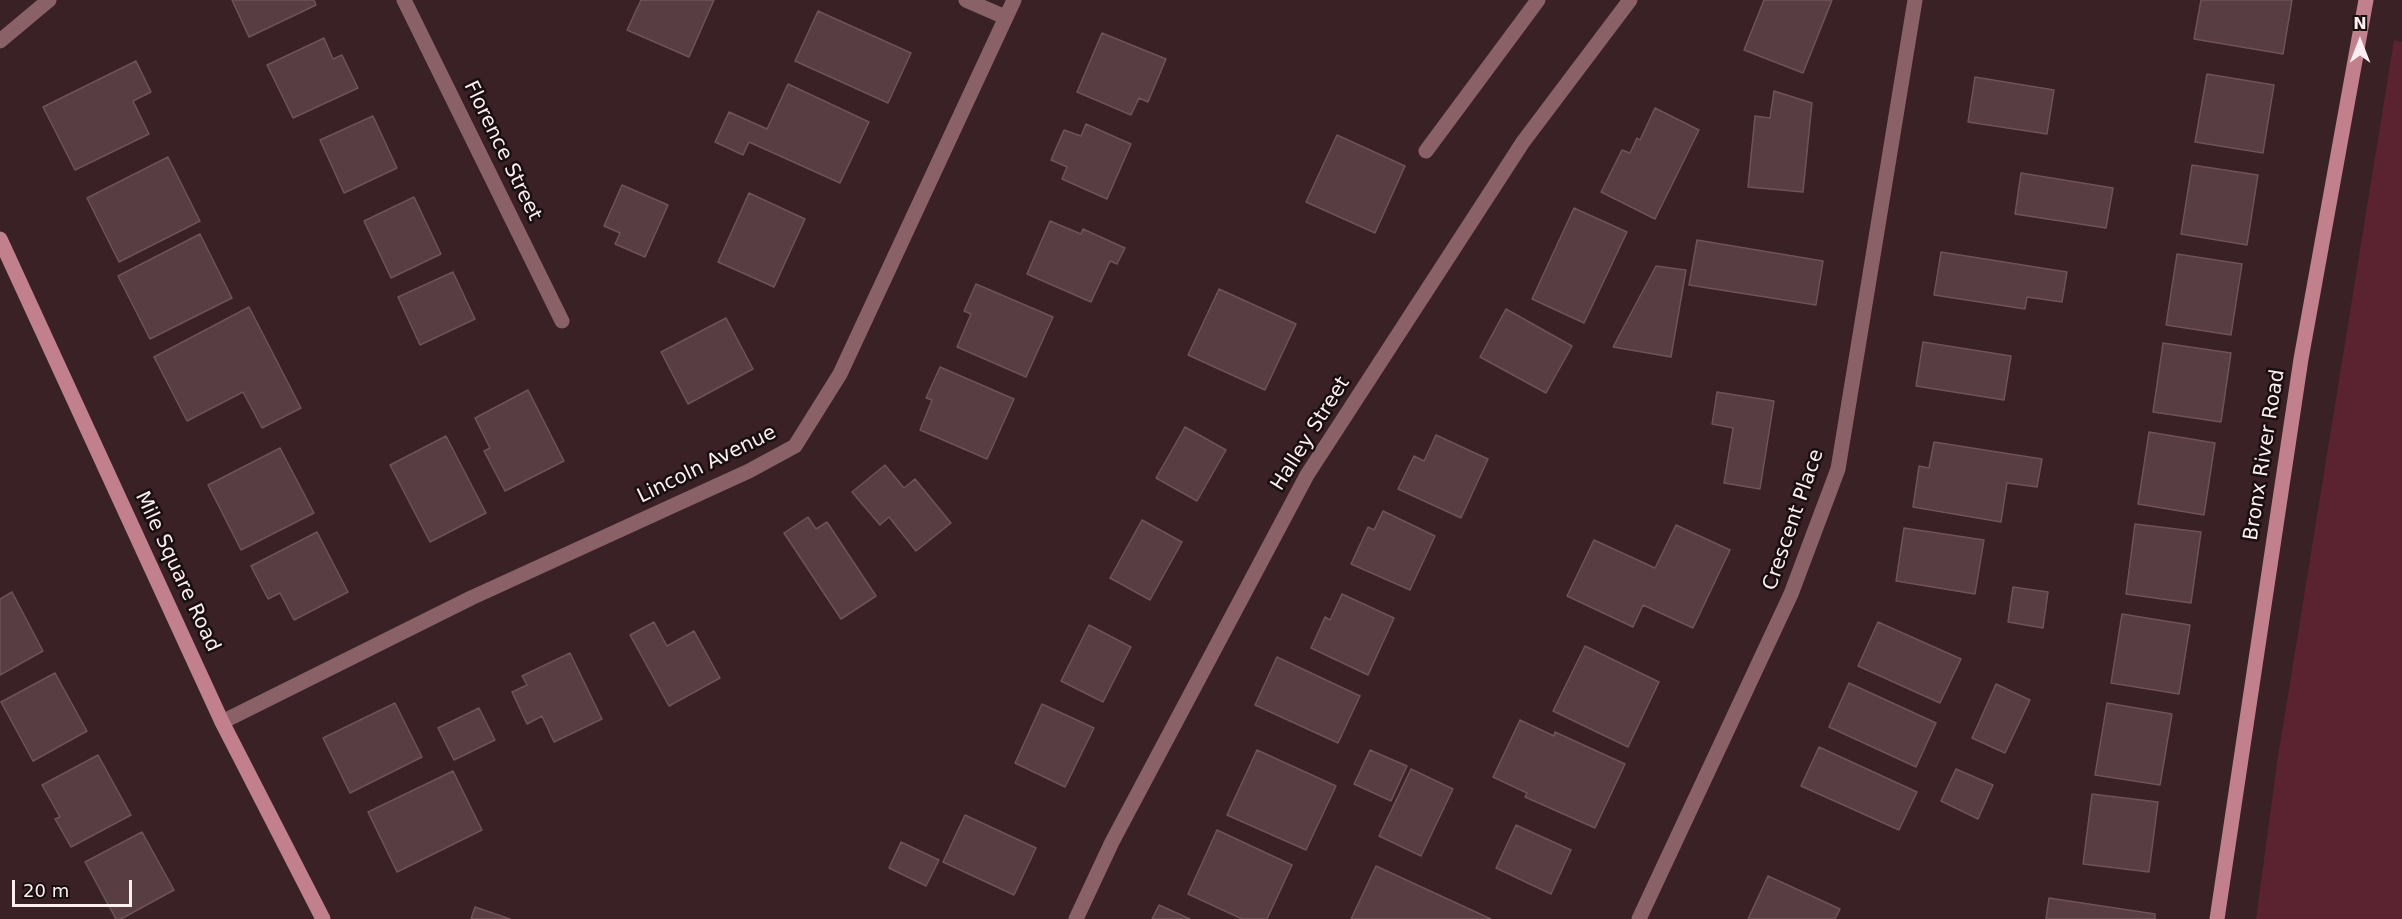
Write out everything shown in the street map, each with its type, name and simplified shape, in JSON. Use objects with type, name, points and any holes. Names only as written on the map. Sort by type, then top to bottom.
[{"type":"street","points":[[0,41],[49,0]]},
{"type":"street","name":"Florence Street","points":[[404,0],[562,321]]},
{"type":"street","points":[[966,0],[1005,17]]},
{"type":"street","name":"Lincoln Avenue","points":[[222,722],[471,597],[749,471],[795,446],[840,374],[1014,0]]},
{"type":"street","points":[[1426,152],[1538,0]]},
{"type":"street","name":"Halley Street","points":[[1076,919],[1112,842],[1307,475],[1523,142],[1630,0]]},
{"type":"street","name":"Crescent Place","points":[[1639,919],[1791,594],[1838,469],[1915,0]]},
{"type":"street","name":"Bronx River Road","points":[[2217,919],[2301,359],[2366,0]]},
{"type":"street","name":"Mile Square Road","points":[[0,239],[222,722],[323,919]]},
{"type":"shaded area","points":[[2394,40],[2402,42],[2402,919],[2256,919],[2277,763]]},
{"type":"building","points":[[232,0],[314,0],[316,5],[249,37]]},
{"type":"building","points":[[641,0],[714,0],[689,57],[627,30]]},
{"type":"building","points":[[1764,0],[1832,0],[1803,73],[1744,50]]},
{"type":"building","points":[[2201,0],[2292,0],[2283,54],[2194,39]]},
{"type":"building","points":[[818,11],[911,53],[888,103],[795,61]]},
{"type":"building","points":[[1102,33],[1166,59],[1148,102],[1139,98],[1131,115],[1077,92]]},
{"type":"building","points":[[324,38],[333,59],[342,55],[358,88],[293,118],[267,65]]},
{"type":"building","points":[[136,61],[151,92],[133,101],[149,134],[75,170],[43,107]]},
{"type":"building","points":[[2207,74],[2274,85],[2263,153],[2195,142]]},
{"type":"building","points":[[1975,77],[2054,90],[2047,134],[1968,122]]},
{"type":"building","points":[[788,84],[869,122],[840,183],[749,142],[743,155],[715,142],[729,112],[767,129]]},
{"type":"building","points":[[1774,91],[1812,103],[1803,192],[1748,187],[1755,116],[1770,118]]},
{"type":"building","points":[[1655,108],[1699,130],[1655,219],[1601,192],[1622,150],[1630,153],[1637,138],[1640,140]]},
{"type":"building","points":[[373,116],[397,168],[344,193],[320,140]]},
{"type":"building","points":[[1086,124],[1131,144],[1107,199],[1062,179],[1067,167],[1051,160],[1064,130],[1081,136]]},
{"type":"building","points":[[1337,135],[1405,166],[1375,233],[1306,202]]},
{"type":"building","points":[[168,157],[200,221],[119,262],[87,198]]},
{"type":"building","points":[[2192,165],[2258,175],[2247,245],[2181,234]]},
{"type":"building","points":[[2021,173],[2113,188],[2106,228],[2015,214]]},
{"type":"building","points":[[622,185],[668,205],[645,257],[615,244],[620,233],[604,226]]},
{"type":"building","points":[[749,193],[805,219],[774,287],[718,262]]},
{"type":"building","points":[[414,197],[441,254],[391,278],[364,221]]},
{"type":"building","points":[[1574,208],[1627,232],[1584,323],[1532,299]]},
{"type":"building","points":[[1050,221],[1081,234],[1083,229],[1125,248],[1117,264],[1110,261],[1091,302],[1027,274]]},
{"type":"building","points":[[200,234],[232,298],[150,339],[118,276]]},
{"type":"building","points":[[1697,240],[1823,261],[1816,305],[1689,285]]},
{"type":"building","points":[[1941,252],[2067,272],[2062,302],[2027,297],[2025,309],[1934,295]]},
{"type":"building","points":[[2177,254],[2242,264],[2231,335],[2166,325]]},
{"type":"building","points":[[1656,266],[1686,270],[1671,357],[1613,347]]},
{"type":"building","points":[[453,272],[475,319],[420,345],[398,297]]},
{"type":"building","points":[[976,284],[1053,317],[1026,377],[957,347],[971,314],[964,311]]},
{"type":"building","points":[[1219,289],[1296,324],[1265,390],[1188,355]]},
{"type":"building","points":[[249,307],[301,408],[262,428],[243,392],[187,421],[154,357]]},
{"type":"building","points":[[1506,309],[1572,346],[1546,393],[1480,357]]},
{"type":"building","points":[[726,318],[753,369],[688,404],[661,352]]},
{"type":"building","points":[[1923,342],[2011,356],[2004,400],[1916,386]]},
{"type":"building","points":[[2163,343],[2231,353],[2221,422],[2153,412]]},
{"type":"building","points":[[940,367],[1014,399],[987,459],[920,430],[932,400],[926,398]]},
{"type":"building","points":[[528,390],[564,461],[505,491],[484,451],[490,448],[475,418]]},
{"type":"building","points":[[1717,392],[1774,401],[1760,489],[1724,483],[1733,428],[1712,424]]},
{"type":"building","points":[[1185,427],[1226,450],[1197,501],[1156,478]]},
{"type":"building","points":[[2149,432],[2215,443],[2204,515],[2138,504]]},
{"type":"building","points":[[1436,435],[1488,459],[1461,518],[1398,489],[1414,456],[1424,461]]},
{"type":"building","points":[[446,436],[486,513],[430,542],[390,465]]},
{"type":"building","points":[[1934,442],[2042,459],[2037,487],[2007,483],[2001,522],[1913,507],[1919,466],[1929,468]]},
{"type":"building","points":[[280,448],[314,513],[241,550],[208,485]]},
{"type":"building","points":[[885,465],[904,488],[915,479],[951,523],[916,551],[889,517],[880,525],[852,492]]},
{"type":"building","points":[[1383,511],[1435,536],[1410,590],[1351,564],[1368,527],[1374,530]]},
{"type":"building","points":[[808,517],[816,529],[827,522],[876,596],[841,619],[784,533]]},
{"type":"building","points":[[1142,520],[1182,542],[1150,600],[1110,578]]},
{"type":"building","points":[[2135,524],[2201,532],[2191,603],[2126,594]]},
{"type":"building","points":[[1676,525],[1730,550],[1693,628],[1643,605],[1633,627],[1567,596],[1594,540],[1655,568]]},
{"type":"building","points":[[1904,528],[1984,540],[1975,594],[1896,581]]},
{"type":"building","points":[[317,532],[348,592],[294,620],[280,593],[268,599],[251,566]]},
{"type":"building","points":[[2013,587],[2048,592],[2043,628],[2008,622]]},
{"type":"building","points":[[12,592],[43,651],[0,675],[0,599]]},
{"type":"building","points":[[1342,594],[1394,618],[1368,675],[1311,648],[1325,617],[1330,620]]},
{"type":"building","points":[[2122,614],[2190,625],[2179,694],[2111,683]]},
{"type":"building","points":[[654,622],[667,646],[694,631],[720,678],[669,706],[630,635]]},
{"type":"building","points":[[1878,622],[1961,659],[1940,703],[1858,666]]},
{"type":"building","points":[[1089,625],[1131,647],[1103,702],[1061,681]]},
{"type":"building","points":[[1585,646],[1659,682],[1628,747],[1553,711]]},
{"type":"building","points":[[570,653],[602,719],[554,742],[542,716],[527,724],[512,692],[527,685],[522,676]]},
{"type":"building","points":[[1277,657],[1360,696],[1338,743],[1255,705]]},
{"type":"building","points":[[55,673],[87,731],[33,761],[1,702]]},
{"type":"building","points":[[1849,683],[1936,723],[1916,767],[1829,727]]},
{"type":"building","points":[[1996,684],[2030,700],[2005,753],[1972,738]]},
{"type":"building","points":[[395,703],[422,757],[350,793],[323,738]]},
{"type":"building","points":[[2107,703],[2172,714],[2160,785],[2095,775]]},
{"type":"building","points":[[1042,704],[1094,728],[1065,787],[1015,763]]},
{"type":"building","points":[[479,708],[495,740],[454,760],[438,728]]},
{"type":"building","points":[[1520,720],[1554,736],[1555,732],[1625,764],[1595,828],[1525,797],[1527,793],[1493,777]]},
{"type":"building","points":[[1819,747],[1917,792],[1899,830],[1801,786]]},
{"type":"building","points":[[1257,750],[1336,786],[1306,850],[1227,815]]},
{"type":"building","points":[[1370,750],[1407,766],[1391,801],[1354,784]]},
{"type":"building","points":[[98,755],[131,815],[71,847],[55,819],[60,817],[42,785]]},
{"type":"building","points":[[1411,769],[1453,789],[1421,856],[1379,836]]},
{"type":"building","points":[[1956,769],[1993,785],[1978,819],[1941,801]]},
{"type":"building","points":[[453,771],[482,830],[397,872],[368,812]]},
{"type":"building","points":[[2092,794],[2158,802],[2149,872],[2083,864]]},
{"type":"building","points":[[965,815],[1036,848],[1014,895],[943,862]]},
{"type":"building","points":[[1516,825],[1571,850],[1551,894],[1496,868]]},
{"type":"building","points":[[1217,830],[1292,865],[1267,919],[1242,919],[1188,894]]},
{"type":"building","points":[[142,832],[174,890],[121,919],[116,919],[85,862]]},
{"type":"building","points":[[901,842],[939,860],[926,886],[889,868]]},
{"type":"building","points":[[1376,866],[1491,919],[1351,919]]},
{"type":"building","points":[[1768,876],[1840,909],[1835,919],[1748,919]]},
{"type":"building","points":[[2049,898],[2155,914],[2155,919],[2046,919]]},
{"type":"building","points":[[1159,905],[1190,919],[1152,919]]},
{"type":"building","points":[[475,907],[510,919],[471,919]]}]
